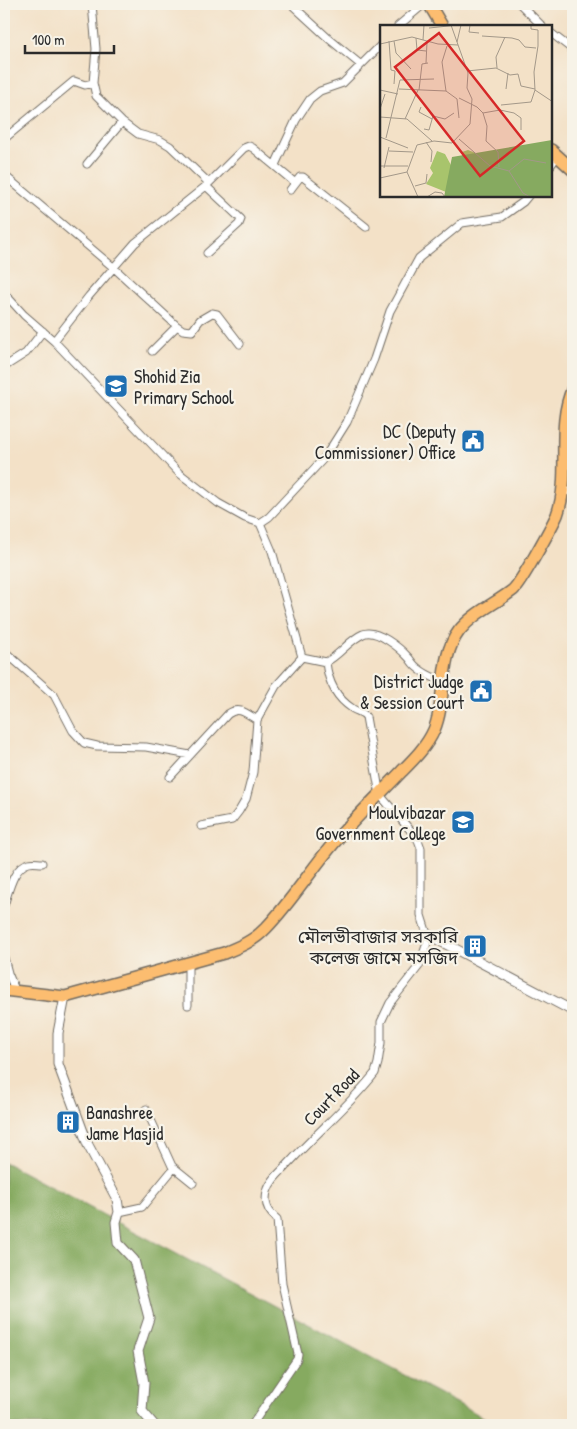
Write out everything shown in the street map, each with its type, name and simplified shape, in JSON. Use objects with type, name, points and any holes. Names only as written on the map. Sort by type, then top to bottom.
[{"type":"highway","points":[[428,4],[441,25]]},
{"type":"highway","points":[[553,157],[573,170]]},
{"type":"highway","points":[[4,990],[65,997],[224,954],[247,943],[265,930],[339,836],[421,752],[434,731],[448,654],[458,632],[492,603],[515,589],[568,491],[565,424],[568,400],[573,388]]},
{"type":"street","points":[[92,4],[96,49],[93,83],[96,96],[122,122],[138,134],[160,140],[170,146],[242,219],[207,253]]},
{"type":"street","points":[[291,4],[361,65]]},
{"type":"street","points":[[399,25],[424,4]]},
{"type":"street","points":[[520,4],[540,25]]},
{"type":"street","points":[[552,34],[573,50]]},
{"type":"street","points":[[275,165],[296,120],[310,100],[320,91],[343,84],[380,45]]},
{"type":"street","points":[[4,139],[74,81],[84,85],[93,83]]},
{"type":"street","points":[[88,164],[122,122]]},
{"type":"street","points":[[54,341],[113,267],[135,243],[207,184],[244,148],[249,146],[294,182]]},
{"type":"street","points":[[4,175],[113,267],[177,326],[183,330],[192,331],[200,320],[212,313],[216,314],[240,344]]},
{"type":"street","points":[[290,190],[294,182],[300,177],[306,179],[366,227]]},
{"type":"street","points":[[260,523],[269,517],[324,456],[347,422],[374,359],[390,311],[419,258],[462,223],[502,217],[526,198]]},
{"type":"street","points":[[4,293],[24,315],[54,341],[179,473],[218,503],[245,518],[260,523],[272,550],[302,657]]},
{"type":"street","points":[[152,351],[177,326]]},
{"type":"street","points":[[4,367],[26,353],[43,332]]},
{"type":"street","points":[[302,657],[326,662],[364,633],[372,632],[381,635],[408,657],[414,666],[443,682]]},
{"type":"street","points":[[4,651],[54,696],[73,731],[84,743],[97,746],[146,747],[190,755]]},
{"type":"street","points":[[201,826],[232,820],[246,799],[253,772],[257,720],[276,686],[302,657]]},
{"type":"street","points":[[326,662],[328,676],[335,691],[349,707],[364,714],[366,717],[380,795]]},
{"type":"street","points":[[170,777],[234,710],[239,709],[257,720]]},
{"type":"street","name":"Court Road","points":[[252,1425],[298,1354],[282,1284],[277,1219],[269,1213],[266,1205],[266,1195],[269,1186],[304,1146],[375,1073],[379,1056],[381,1022],[390,1003],[418,966],[427,943],[427,934],[421,915],[421,848],[414,835],[380,795]]},
{"type":"street","points":[[4,904],[20,867],[29,863],[42,863]]},
{"type":"street","points":[[427,934],[573,1011]]},
{"type":"street","points":[[4,958],[16,992]]},
{"type":"street","points":[[188,963],[188,1006]]},
{"type":"street","points":[[65,997],[58,1033],[58,1064],[88,1145],[117,1199],[119,1212],[116,1222],[118,1243],[134,1260],[150,1318],[138,1351],[144,1382],[142,1411],[154,1425]]},
{"type":"street","points":[[146,1109],[174,1168],[192,1183]]},
{"type":"street","points":[[119,1212],[142,1207],[174,1168]]},
{"type":"green space","points":[[4,1162],[498,1425],[4,1425]]},
{"type":"place","name":"Shohid Zia Primary School","points":[[116,386]]},
{"type":"place","name":"DC (Deputy Commissioner) Office","points":[[473,441]]},
{"type":"place","name":"District Judge & Session Court","points":[[481,691]]},
{"type":"place","name":"Moulvibazar Government College","points":[[463,822]]},
{"type":"place","name":"মৌলভীবাজার সরকারি কলেজ জামে মসজিদ","points":[[475,946]]},
{"type":"place","name":"Banashree Jame Masjid","points":[[68,1122]]}]
